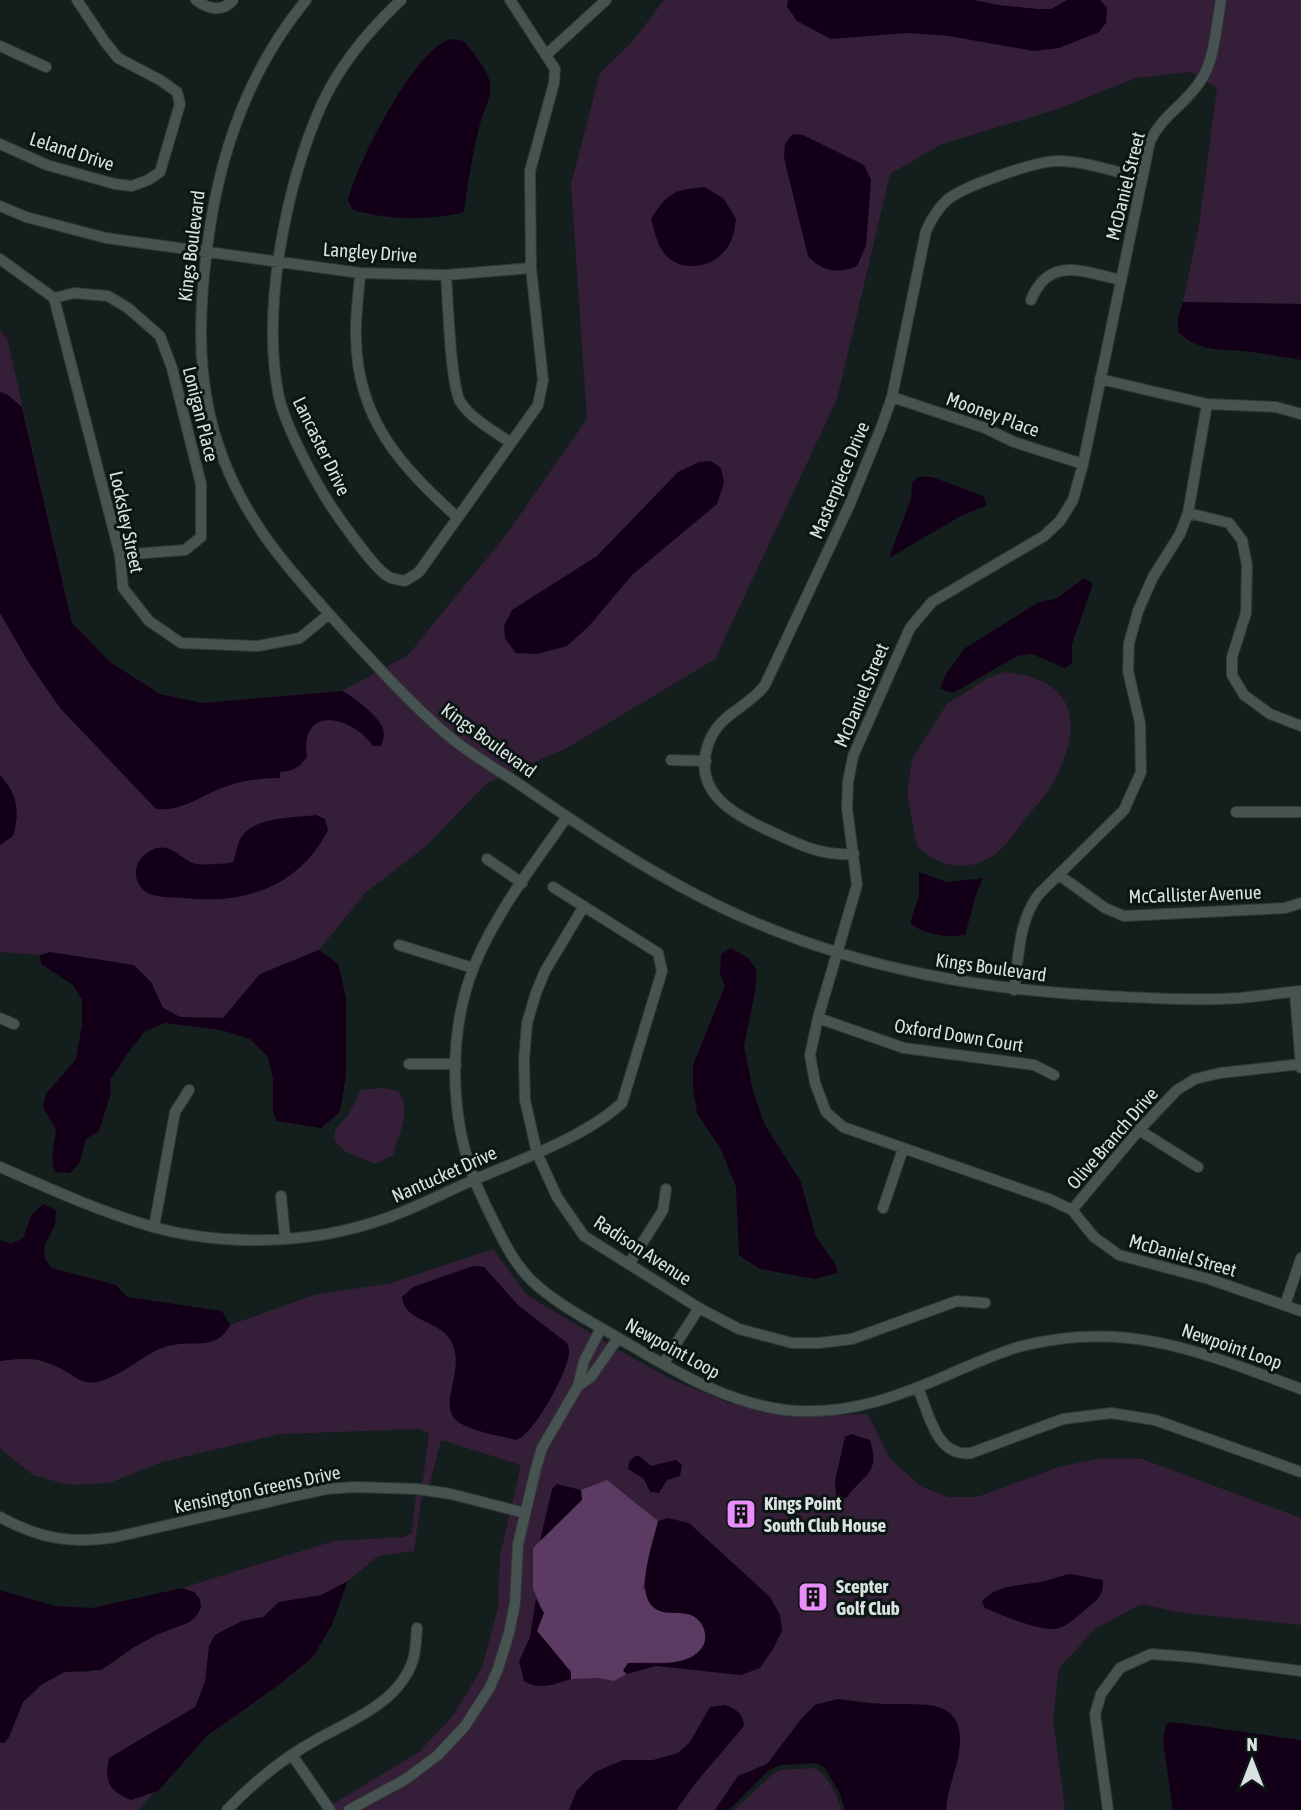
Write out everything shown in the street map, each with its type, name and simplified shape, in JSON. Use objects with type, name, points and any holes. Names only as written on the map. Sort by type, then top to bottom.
[{"type":"street","name":"Leland Drive","points":[[0,144],[47,166],[115,184],[132,186],[160,172],[180,104],[177,92],[118,58],[77,0]]},
{"type":"street","points":[[196,0],[210,8],[225,8],[233,0]]},
{"type":"street","name":"Kings Boulevard","points":[[306,0],[270,52],[242,106],[215,187],[199,328],[203,372],[218,445],[250,516],[276,554],[395,685],[449,737],[567,817],[697,895],[756,923],[839,952],[895,969],[1014,990],[1152,999],[1237,998],[1298,991]]},
{"type":"street","name":"Lancaster Drive","points":[[401,0],[379,21],[348,60],[322,104],[300,159],[278,260],[272,343],[278,395],[295,438],[331,508],[353,539],[389,577],[405,581],[419,572],[538,405],[543,380],[531,268],[530,171],[554,83],[555,69],[510,0]]},
{"type":"street","points":[[546,55],[606,0]]},
{"type":"street","name":"McDaniel Street","points":[[1221,0],[1205,73],[1193,91],[1158,125],[1150,141],[1083,464],[1073,499],[1060,521],[1044,536],[932,602],[910,628],[862,735],[850,769],[847,808],[857,885],[818,1018],[810,1055],[815,1083],[826,1112],[843,1127],[1049,1199],[1072,1210],[1094,1237],[1119,1255],[1209,1279],[1301,1311]]},
{"type":"street","points":[[0,46],[46,67]]},
{"type":"street","name":"Masterpiece Drive","points":[[706,761],[709,742],[719,724],[753,697],[769,677],[849,506],[892,397],[923,240],[930,222],[946,201],[970,187],[1047,162],[1064,161],[1142,177]]},
{"type":"street","name":"Langley Drive","points":[[0,206],[26,218],[106,238],[360,273],[446,275],[531,268]]},
{"type":"street","points":[[0,259],[54,298]]},
{"type":"street","points":[[1031,300],[1040,282],[1050,273],[1059,270],[1077,270],[1121,279]]},
{"type":"street","points":[[360,273],[356,338],[362,387],[382,435],[418,482],[458,518]]},
{"type":"street","points":[[446,275],[455,382],[459,400],[470,414],[511,443]]},
{"type":"street","name":"Lonigan Place","points":[[54,298],[74,293],[108,296],[160,336],[172,368],[201,484],[201,537],[185,550],[120,555]]},
{"type":"street","name":"Locksley Street","points":[[54,298],[120,555],[123,588],[149,621],[181,643],[258,646],[300,638],[329,614]]},
{"type":"street","points":[[1100,379],[1207,404],[1276,407],[1301,414]]},
{"type":"street","name":"Mooney Place","points":[[892,397],[1083,464]]},
{"type":"street","points":[[1014,990],[1022,931],[1028,909],[1038,894],[1124,810],[1141,772],[1140,723],[1129,671],[1129,643],[1138,611],[1153,576],[1180,534],[1188,513],[1207,404]]},
{"type":"street","points":[[1188,513],[1229,523],[1242,541],[1247,565],[1246,613],[1232,657],[1232,675],[1244,695],[1270,714],[1301,726]]},
{"type":"street","points":[[671,760],[706,761],[707,777],[713,792],[734,814],[817,852],[854,854]]},
{"type":"street","points":[[1236,812],[1301,812]]},
{"type":"street","name":"Newpoint Loop","points":[[567,817],[488,935],[473,968],[462,1004],[456,1064],[461,1132],[474,1179],[509,1253],[530,1279],[549,1295],[618,1338],[713,1391],[786,1410],[819,1412],[874,1404],[1019,1347],[1055,1339],[1089,1336],[1155,1340],[1183,1346],[1301,1389]]},
{"type":"street","points":[[487,859],[522,883]]},
{"type":"street","name":"McCallister Avenue","points":[[1059,875],[1105,908],[1124,916],[1285,908],[1301,904]]},
{"type":"street","name":"Nantucket Drive","points":[[0,1167],[66,1195],[154,1227],[207,1237],[285,1238],[325,1234],[384,1219],[537,1153],[609,1114],[622,1103],[662,971],[658,953],[553,887]]},
{"type":"street","name":"Radison Avenue","points":[[584,906],[545,971],[536,993],[527,1023],[523,1060],[525,1100],[537,1153],[557,1196],[584,1236],[699,1308],[739,1329],[792,1343],[852,1339],[957,1301],[985,1304]]},
{"type":"street","points":[[399,945],[473,968]]},
{"type":"street","points":[[1298,991],[1301,1065]]},
{"type":"street","points":[[0,1018],[14,1024]]},
{"type":"street","name":"Oxford Down Court","points":[[818,1018],[904,1048],[1034,1065],[1054,1075]]},
{"type":"street","points":[[409,1064],[456,1064]]},
{"type":"street","name":"Olive Branch Drive","points":[[1072,1210],[1139,1130],[1177,1090],[1195,1079],[1220,1073],[1301,1065]]},
{"type":"street","points":[[154,1227],[176,1112],[189,1090]]},
{"type":"street","points":[[1139,1130],[1198,1167]]},
{"type":"street","points":[[883,1208],[903,1149]]},
{"type":"street","points":[[629,1264],[663,1210],[666,1189]]},
{"type":"street","points":[[281,1196],[285,1238]]},
{"type":"street","points":[[1285,1305],[1301,1258]]},
{"type":"street","name":"Radison Avenue","points":[[663,1364],[699,1308]]},
{"type":"street","points":[[349,1810],[406,1779],[430,1761],[465,1726],[481,1702],[498,1669],[509,1633],[515,1603],[516,1553],[542,1448],[578,1386],[584,1361],[601,1328]]},
{"type":"street","points":[[578,1386],[591,1377],[618,1338]]},
{"type":"street","points":[[918,1388],[942,1444],[959,1454],[971,1453],[1063,1419],[1111,1413],[1155,1420],[1301,1472]]},
{"type":"street","name":"Kensington Greens Drive","points":[[0,1517],[19,1528],[46,1537],[92,1541],[327,1489],[386,1487],[451,1494],[525,1513]]},
{"type":"street","points":[[227,1810],[243,1793],[292,1755],[376,1707],[406,1676],[413,1658],[417,1628]]},
{"type":"street","points":[[1108,1810],[1095,1714],[1101,1694],[1121,1668],[1151,1654],[1301,1671]]},
{"type":"street","points":[[292,1755],[330,1810]]},
{"type":"shaded area","points":[[664,0],[1301,0],[1301,304],[1183,302],[1199,225],[1217,88],[1191,72],[1136,78],[1058,109],[942,144],[890,174],[837,399],[715,659],[567,748],[487,783],[425,847],[366,892],[319,950],[260,974],[223,1018],[180,1017],[163,1008],[151,982],[50,952],[40,955],[0,952],[0,331],[7,338],[72,623],[110,662],[160,694],[203,703],[342,691],[408,655],[506,535],[587,419],[571,184],[600,73],[633,41]]},
{"type":"shaded area","points":[[788,0],[974,0],[998,5],[1051,9],[1067,0],[1100,0],[1107,8],[1106,23],[1099,32],[1059,48],[1034,51],[949,36],[907,33],[831,39],[797,21],[787,7]]},
{"type":"shaded area","points":[[452,39],[464,41],[486,72],[490,83],[464,212],[408,218],[353,210],[348,200],[354,183],[375,135],[390,109],[421,62],[437,46]]},
{"type":"shaded area","points":[[793,134],[803,135],[864,165],[871,180],[866,246],[857,266],[831,270],[808,256],[784,158],[785,144]]},
{"type":"shaded area","points":[[705,187],[724,199],[736,219],[732,239],[713,261],[687,266],[670,259],[663,251],[651,219],[662,203],[673,194],[686,189]]},
{"type":"shaded area","points":[[1183,302],[1301,304],[1301,360],[1213,349],[1195,344],[1178,332],[1178,317]]},
{"type":"shaded area","points":[[0,392],[22,407],[72,623],[110,662],[160,694],[203,703],[342,691],[366,707],[381,724],[384,733],[381,746],[373,746],[364,735],[340,722],[319,722],[311,729],[307,740],[307,757],[295,768],[280,772],[280,778],[236,783],[176,808],[156,809],[60,708],[29,663],[0,613]]},
{"type":"shaded area","points":[[711,461],[721,468],[724,483],[717,504],[632,575],[589,626],[567,646],[537,654],[516,653],[505,639],[504,626],[512,610],[597,556],[678,472],[699,462]]},
{"type":"shaded area","points":[[919,477],[932,477],[983,496],[987,505],[959,517],[889,558],[911,498],[912,482]]},
{"type":"shaded area","points":[[1084,578],[1093,584],[1072,644],[1072,663],[1065,668],[1032,654],[1017,656],[953,693],[940,689],[946,674],[965,648],[1037,603],[1057,598]]},
{"type":"shaded area","points":[[1004,672],[1029,676],[1047,684],[1060,695],[1068,709],[1071,725],[1069,743],[1050,788],[1001,849],[988,859],[972,865],[946,864],[917,846],[907,793],[912,759],[947,704],[988,678]]},
{"type":"shaded area","points":[[0,775],[11,789],[17,811],[13,836],[0,845]]},
{"type":"shaded area","points":[[316,815],[325,819],[328,830],[316,850],[302,866],[268,888],[227,898],[164,897],[146,892],[137,881],[138,863],[152,850],[170,849],[196,864],[230,863],[233,862],[242,836],[249,829],[266,821]]},
{"type":"shaded area","points":[[919,872],[947,882],[983,878],[965,935],[936,935],[910,923],[919,896]]},
{"type":"shaded area","points":[[731,948],[748,958],[756,969],[756,987],[744,1046],[753,1091],[765,1125],[801,1182],[816,1237],[836,1265],[838,1273],[815,1279],[760,1269],[739,1255],[736,1187],[721,1150],[697,1113],[693,1089],[693,1065],[725,986],[720,974],[721,954]]},
{"type":"shaded area","points":[[319,950],[338,964],[346,997],[346,1076],[340,1112],[321,1128],[277,1121],[273,1112],[273,1079],[268,1057],[250,1039],[221,1030],[165,1023],[144,1032],[110,1080],[111,1093],[99,1131],[86,1139],[80,1162],[70,1173],[55,1172],[53,1156],[56,1130],[43,1107],[46,1094],[76,1059],[82,1025],[82,1000],[73,985],[41,964],[40,955],[50,952],[134,965],[151,982],[163,1008],[180,1017],[223,1018],[260,974]]},
{"type":"shaded area","points":[[383,1088],[398,1091],[404,1106],[404,1115],[393,1155],[375,1164],[346,1152],[334,1140],[335,1130],[349,1114],[361,1090]]},
{"type":"shaded area","points":[[43,1204],[56,1210],[55,1225],[44,1247],[45,1259],[52,1268],[116,1285],[127,1297],[222,1311],[230,1325],[218,1339],[211,1342],[177,1344],[158,1349],[117,1374],[96,1382],[86,1382],[42,1361],[0,1361],[0,1240],[11,1244],[23,1238],[32,1214]]},
{"type":"shaded area","name":"Scepter Golf Club","points":[[493,1249],[527,1295],[671,1379],[729,1403],[765,1410],[811,1416],[868,1414],[890,1459],[922,1487],[949,1497],[977,1497],[1059,1467],[1102,1458],[1142,1459],[1301,1518],[1301,1625],[1176,1612],[1141,1604],[1095,1629],[1059,1668],[1053,1718],[1065,1810],[946,1810],[947,1791],[959,1752],[882,1704],[838,1699],[815,1705],[767,1764],[738,1776],[715,1810],[323,1810],[419,1752],[453,1716],[482,1668],[498,1608],[500,1556],[521,1465],[441,1440],[430,1483],[421,1501],[414,1551],[378,1556],[348,1581],[332,1625],[313,1657],[207,1736],[138,1810],[0,1810],[0,1742],[4,1743],[9,1737],[23,1702],[41,1685],[64,1672],[88,1672],[110,1665],[156,1635],[194,1592],[182,1588],[334,1541],[404,1537],[412,1533],[416,1496],[423,1480],[429,1433],[419,1429],[280,1434],[162,1462],[109,1483],[69,1485],[33,1475],[0,1448],[0,1361],[26,1359],[45,1362],[85,1382],[122,1371],[164,1347],[212,1341],[225,1333],[230,1325],[314,1295],[391,1283]]},
{"type":"shaded area","points":[[473,1266],[484,1267],[519,1306],[567,1343],[569,1348],[567,1363],[540,1416],[523,1436],[516,1440],[474,1429],[455,1419],[450,1403],[456,1363],[451,1341],[439,1329],[409,1311],[402,1297],[413,1287]]},
{"type":"shaded area","points":[[851,1434],[870,1440],[873,1460],[869,1472],[842,1500],[836,1497],[835,1481],[845,1437]]},
{"type":"shaded area","points":[[639,1456],[651,1466],[676,1460],[682,1465],[680,1476],[667,1480],[659,1493],[650,1492],[644,1479],[628,1469],[629,1462]]},
{"type":"shaded area","points":[[607,1480],[658,1521],[643,1587],[661,1612],[687,1614],[700,1621],[706,1632],[704,1645],[695,1655],[683,1661],[628,1663],[623,1670],[627,1674],[614,1681],[599,1678],[571,1679],[571,1672],[537,1631],[540,1604],[533,1589],[533,1548],[581,1500],[581,1490]]},
{"type":"shaded area","points":[[557,1484],[581,1490],[582,1500],[540,1541],[552,1489]]},
{"type":"shaded area","points":[[668,1518],[689,1523],[770,1597],[780,1615],[782,1631],[760,1668],[741,1675],[656,1666],[627,1674],[623,1671],[628,1663],[669,1663],[689,1658],[697,1653],[705,1642],[704,1629],[695,1617],[661,1611],[648,1600],[645,1583],[650,1550],[658,1521]]},
{"type":"shaded area","points":[[1070,1574],[1103,1580],[1102,1589],[1094,1602],[1072,1621],[1059,1628],[1047,1629],[1019,1622],[985,1608],[982,1602],[995,1591],[1004,1588]]},
{"type":"shaded area","points":[[348,1581],[332,1625],[313,1657],[207,1736],[158,1791],[131,1800],[113,1789],[107,1773],[109,1758],[195,1707],[205,1682],[209,1646],[215,1635],[242,1621],[263,1617],[279,1602],[321,1595]]},
{"type":"shaded area","points":[[182,1588],[194,1592],[200,1599],[198,1614],[190,1622],[156,1635],[101,1670],[64,1672],[41,1685],[23,1702],[9,1737],[4,1743],[0,1742],[0,1590],[55,1606],[92,1608]]},
{"type":"shaded area","points":[[536,1599],[544,1613],[537,1631],[571,1672],[571,1679],[547,1686],[535,1686],[524,1681],[519,1661],[530,1637]]},
{"type":"shaded area","points":[[838,1699],[928,1705],[950,1713],[960,1734],[959,1752],[946,1810],[845,1810],[840,1794],[825,1768],[816,1763],[781,1765],[769,1770],[729,1810],[715,1810],[738,1776],[767,1764],[815,1705]]},
{"type":"shaded area","points":[[725,1705],[739,1712],[744,1726],[676,1810],[569,1810],[577,1790],[595,1772],[623,1760],[653,1760],[678,1753],[690,1742],[710,1707]]},
{"type":"shaded area","points":[[1172,1722],[1301,1740],[1301,1810],[1173,1810],[1163,1741],[1166,1724]]},
{"type":"shaded area","points":[[813,1768],[823,1775],[831,1786],[841,1810],[734,1810],[774,1773]]},
{"type":"place","name":"Kings Point South Club House","points":[[741,1514]]},
{"type":"place","name":"Scepter Golf Club","points":[[813,1597]]}]
